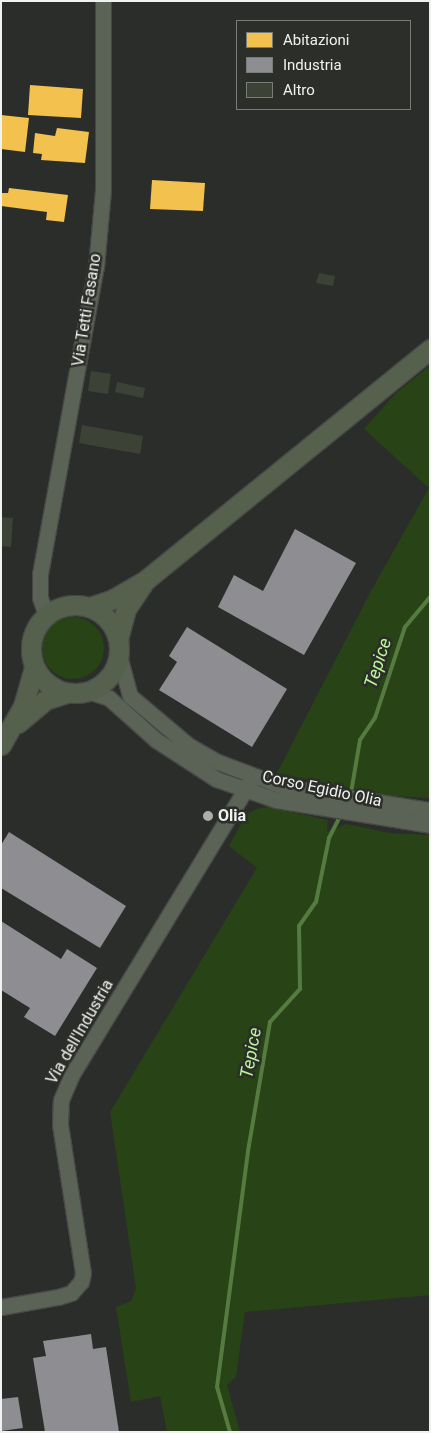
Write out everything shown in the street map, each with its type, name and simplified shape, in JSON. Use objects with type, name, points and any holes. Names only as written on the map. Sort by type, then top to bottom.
[{"type":"main road","points":[[1,745],[13,727],[32,682],[34,668],[31,639],[46,615],[67,605],[90,607],[113,599],[147,579],[430,349]]},
{"type":"main road","points":[[13,727],[45,700],[66,693],[88,691],[108,678],[118,647],[126,609],[147,579]]},
{"type":"main road","points":[[90,607],[108,620],[118,647]]},
{"type":"main road","points":[[34,668],[42,679],[66,693]]},
{"type":"street","name":"Via Tetti Fasano","points":[[46,615],[40,598],[40,574],[96,267],[103,190],[103,1]]},
{"type":"street","name":"Corso Egidio Olia","points":[[118,647],[130,696],[188,745],[276,800],[430,826]]},
{"type":"street","name":"Corso Egidio Olia","points":[[88,691],[109,698],[156,740],[186,762],[250,784],[284,787],[430,810]]},
{"type":"street","name":"Via dell'Industria","points":[[1,1307],[71,1293],[80,1282],[83,1273],[60,1125],[61,1100],[71,1076],[250,784]]},
{"type":"green space","points":[[430,366],[430,798],[390,796],[277,773],[371,591],[429,488],[364,429],[396,393]]},
{"type":"green space","points":[[67,617],[79,617],[95,626],[102,636],[104,648],[102,660],[95,670],[79,679],[67,679],[56,674],[47,665],[42,654],[42,642],[47,631],[56,622]]},
{"type":"green space","points":[[268,807],[328,820],[327,832],[346,824],[390,833],[430,835],[430,1295],[245,1312],[236,1377],[227,1385],[240,1432],[167,1432],[160,1396],[131,1402],[116,1307],[131,1301],[136,1288],[110,1112],[257,868],[229,846],[246,815],[256,809]]},
{"type":"building: Abitazioni","points":[[30,85],[83,89],[81,118],[28,115]]},
{"type":"building: Abitazioni","points":[[1,115],[29,118],[25,152],[1,149]]},
{"type":"building: Abitazioni","points":[[57,128],[89,132],[85,163],[41,160],[42,154],[33,153],[35,133],[55,136]]},
{"type":"building: Abitazioni","points":[[152,180],[205,183],[203,211],[150,209]]},
{"type":"building: Abitazioni","points":[[9,188],[68,195],[64,222],[46,220],[47,212],[1,206],[1,193],[8,193]]},
{"type":"building: Industria","points":[[295,529],[356,563],[304,655],[218,607],[234,575],[263,591]]},
{"type":"building: Industria","points":[[187,627],[287,689],[252,747],[159,690],[177,662],[169,656]]},
{"type":"building: Industria","points":[[9,832],[126,906],[100,948],[1,888],[1,845]]},
{"type":"building: Industria","points":[[1,921],[61,959],[67,949],[97,968],[55,1036],[24,1017],[30,1008],[1,990]]},
{"type":"building: Industria","points":[[91,1334],[93,1349],[106,1347],[119,1432],[45,1432],[33,1358],[46,1356],[43,1341]]},
{"type":"building: Industria","points":[[18,1397],[23,1428],[1,1431],[1,1399]]},
{"type":"building: Altro","points":[[319,273],[335,276],[333,286],[316,283]]},
{"type":"building: Altro","points":[[91,371],[111,374],[108,394],[88,391]]},
{"type":"building: Altro","points":[[117,382],[145,388],[143,398],[115,392]]},
{"type":"building: Altro","points":[[82,425],[143,436],[140,454],[79,443]]},
{"type":"building: Altro","points":[[1,517],[13,518],[11,547],[1,546]]},
{"type":"waterway","name":"Tepice","points":[[351,793],[360,740],[375,718],[405,627],[430,597]]},
{"type":"waterway","name":"Tepice","points":[[230,1432],[217,1387],[249,1145],[270,1022],[300,989],[299,926],[316,902],[329,838],[342,813]]},
{"type":"place","name":"Olia","points":[[208,816]]}]
